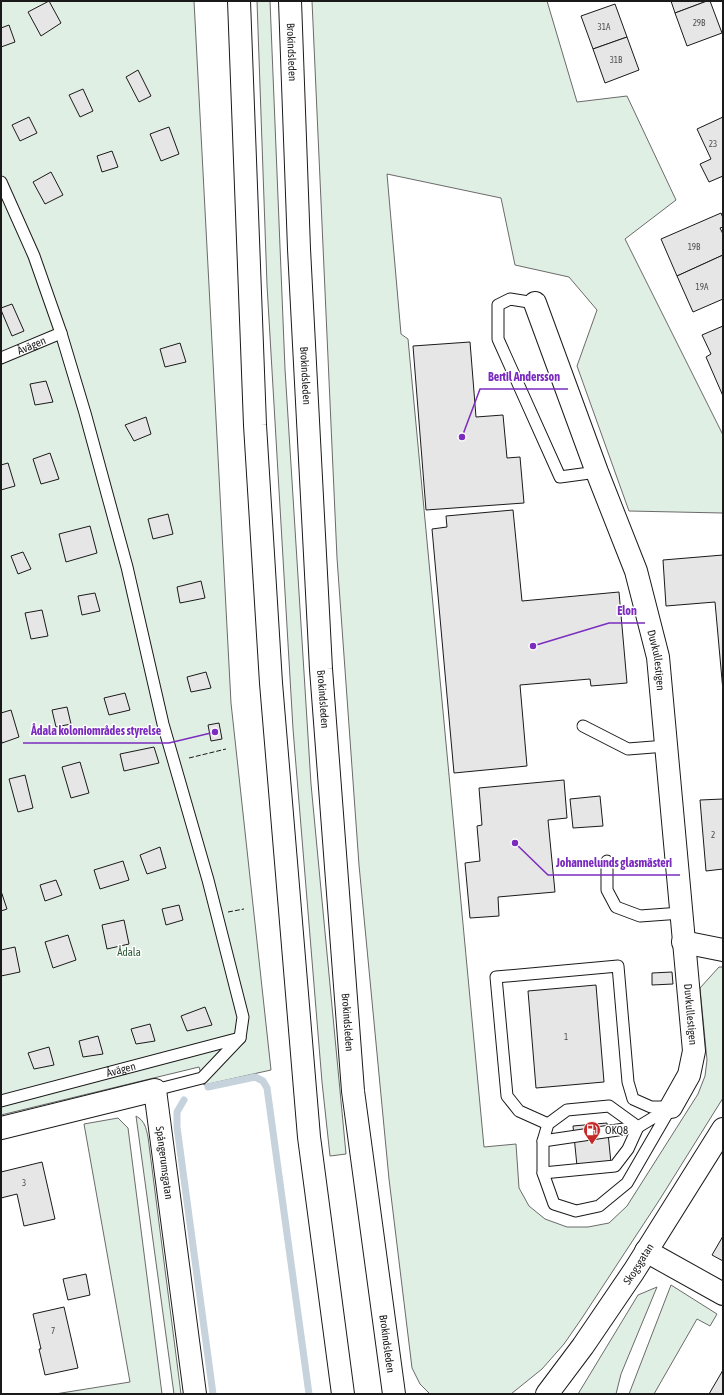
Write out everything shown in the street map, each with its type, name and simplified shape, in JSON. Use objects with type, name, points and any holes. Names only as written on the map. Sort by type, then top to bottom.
[{"type":"main road","points":[[239,1],[255,425],[271,683],[309,1137],[343,1394]]},
{"type":"main road","name":"Brokindsleden","points":[[290,1],[299,250],[321,669],[353,1091],[397,1389]]},
{"type":"main road","name":"Duvkullestigen","points":[[535,303],[597,472],[636,571],[658,657],[694,1051],[689,1075],[671,1107]]},
{"type":"main road","points":[[683,942],[723,950]]},
{"type":"main road","points":[[1,1128],[154,1090]]},
{"type":"main road","name":"Spångerumsgatan","points":[[154,1090],[195,1394]]},
{"type":"main road","name":"Skogsgatan","points":[[546,1394],[583,1346],[646,1251],[723,1129]]},
{"type":"main road","points":[[646,1251],[723,1294]]},
{"type":"lane","points":[[1,182],[34,256],[61,333],[85,414],[127,567],[163,724],[219,922],[242,1016],[240,1038],[202,1078],[154,1090]]},
{"type":"lane","points":[[535,303],[510,298],[498,306],[498,339],[560,477],[597,472]]},
{"type":"lane","name":"Åvägen","points":[[1,358],[61,333]]},
{"type":"lane","points":[[583,726],[628,749],[666,746]]},
{"type":"lane","points":[[606,860],[607,890],[616,908],[640,916],[681,914]]},
{"type":"lane","points":[[548,1124],[519,1111],[507,1096],[496,977],[618,966],[628,1082],[634,1100],[651,1107],[671,1107]]},
{"type":"lane","name":"Åvägen","points":[[1,1101],[240,1038]]},
{"type":"lane","points":[[638,1127],[609,1106],[567,1110],[548,1124],[543,1141],[543,1173],[554,1204],[576,1211],[599,1206],[627,1183],[671,1107]]},
{"type":"lane","points":[[543,1141],[638,1127],[671,1107]]},
{"type":"lane","points":[[543,1173],[615,1166],[628,1149],[638,1127]]},
{"type":"green space","name":"Ådala","points":[[1,1],[194,1],[231,703],[271,1070],[204,1085],[199,1067],[1,1115]]},
{"type":"green space","points":[[257,1],[270,1],[285,369],[311,784],[346,1154],[330,1156],[322,1082],[293,729],[267,285]]},
{"type":"green space","points":[[312,1],[547,1],[577,102],[627,96],[676,200],[625,239],[723,435],[723,513],[629,511],[577,366],[597,310],[569,277],[515,265],[501,198],[387,174],[401,334],[408,339],[484,1147],[516,1144],[519,1188],[529,1206],[545,1219],[567,1227],[588,1227],[609,1223],[627,1206],[698,1094],[705,1076],[707,1060],[700,988],[719,967],[723,967],[723,1098],[660,1199],[564,1344],[542,1369],[511,1394],[430,1394],[420,1384],[412,1368],[389,1179],[359,865],[337,558]]},
{"type":"green space","points":[[136,1116],[143,1122],[148,1137],[181,1394],[174,1394]]},
{"type":"green space","points":[[118,1118],[128,1128],[162,1394],[55,1394],[130,1382],[84,1124]]},
{"type":"green space","points":[[671,1285],[717,1314],[710,1326],[697,1319],[654,1394],[629,1394]]},
{"type":"green space","points":[[657,1287],[621,1374],[616,1394],[578,1394],[638,1295]]},
{"type":"building","points":[[49,1],[61,23],[41,36],[28,12]]},
{"type":"building","points":[[671,1],[707,1],[675,13]]},
{"type":"building","points":[[710,1],[722,33],[687,46],[675,13]]},
{"type":"building","points":[[615,4],[627,37],[593,49],[581,16]]},
{"type":"building","points":[[9,25],[15,42],[1,47],[1,28]]},
{"type":"building","points":[[627,37],[639,70],[605,83],[593,49]]},
{"type":"building","points":[[138,70],[151,96],[139,102],[126,77]]},
{"type":"building","points":[[83,89],[93,111],[80,117],[69,95]]},
{"type":"building","points":[[29,117],[37,133],[20,141],[12,125]]},
{"type":"building","points":[[723,117],[723,176],[709,182],[700,164],[711,159],[697,129]]},
{"type":"building","points":[[169,127],[179,154],[161,161],[150,134]]},
{"type":"building","points":[[112,151],[118,167],[102,172],[97,156]]},
{"type":"building","points":[[51,172],[63,195],[45,204],[33,182]]},
{"type":"building","points":[[721,213],[723,218],[723,227],[720,228],[723,234],[723,255],[677,276],[661,239]]},
{"type":"building","points":[[723,255],[723,299],[693,312],[677,276]]},
{"type":"building","points":[[12,304],[24,331],[12,336],[1,308]]},
{"type":"building","points":[[723,326],[723,396],[706,357],[711,354],[702,335]]},
{"type":"building","points":[[470,342],[476,417],[503,415],[507,458],[520,457],[524,503],[426,510],[413,346]]},
{"type":"building","points":[[180,343],[186,362],[165,367],[160,349]]},
{"type":"building","points":[[46,381],[53,402],[35,405],[30,384]]},
{"type":"building","points":[[146,417],[151,434],[134,441],[125,425]]},
{"type":"building","points":[[50,453],[59,479],[41,484],[33,459]]},
{"type":"building","points":[[8,463],[15,486],[1,490],[1,465]]},
{"type":"building","points":[[513,510],[522,601],[619,592],[627,683],[591,686],[590,679],[520,685],[527,766],[454,773],[432,529],[447,527],[446,516]]},
{"type":"building","points":[[168,514],[173,534],[153,539],[148,519]]},
{"type":"building","points":[[90,526],[97,553],[66,562],[59,534]]},
{"type":"building","points":[[23,552],[31,569],[18,574],[11,556]]},
{"type":"building","points":[[723,555],[723,691],[715,602],[666,606],[663,560]]},
{"type":"building","points":[[201,581],[205,598],[180,603],[177,587]]},
{"type":"building","points":[[95,593],[100,611],[82,615],[78,596]]},
{"type":"building","points":[[42,610],[48,636],[31,639],[25,613]]},
{"type":"building","points":[[206,672],[211,688],[191,692],[187,677]]},
{"type":"building","points":[[125,693],[130,710],[109,715],[104,698]]},
{"type":"building","points":[[67,707],[71,724],[56,727],[52,710]]},
{"type":"building","points":[[11,710],[19,737],[2,743],[1,713]]},
{"type":"building","points":[[219,723],[222,739],[211,741],[208,725]]},
{"type":"building","points":[[154,747],[159,763],[124,771],[120,754]]},
{"type":"building","points":[[80,762],[89,793],[71,798],[62,767]]},
{"type":"building","points":[[25,775],[33,808],[18,812],[9,779]]},
{"type":"building","points":[[564,780],[567,818],[548,820],[555,892],[498,897],[499,916],[470,918],[465,863],[480,861],[477,826],[482,825],[479,788]]},
{"type":"building","points":[[600,796],[603,826],[573,828],[570,799]]},
{"type":"building","points":[[723,799],[723,869],[706,871],[700,800]]},
{"type":"building","points":[[160,847],[166,868],[147,874],[140,855]]},
{"type":"building","points":[[123,861],[129,880],[100,889],[94,870]]},
{"type":"building","points":[[56,880],[62,895],[45,901],[40,885]]},
{"type":"building","points":[[1,891],[7,909],[1,911]]},
{"type":"building","points":[[179,905],[183,920],[166,925],[162,909]]},
{"type":"building","points":[[124,920],[129,944],[107,949],[102,925]]},
{"type":"building","points":[[68,935],[76,960],[53,968],[45,942]]},
{"type":"building","points":[[15,947],[20,972],[1,976],[1,950]]},
{"type":"building","points":[[672,972],[673,984],[652,985],[652,973]]},
{"type":"building","points":[[596,985],[604,1082],[536,1088],[528,991]]},
{"type":"building","points":[[205,1007],[212,1025],[187,1031],[181,1016]]},
{"type":"building","points":[[150,1024],[155,1041],[136,1044],[131,1029]]},
{"type":"building","points":[[98,1036],[103,1054],[83,1057],[79,1041]]},
{"type":"building","points":[[49,1047],[54,1065],[34,1069],[28,1053]]},
{"type":"building","name":"OKQ8","points":[[607,1123],[611,1163],[577,1166],[573,1126]]},
{"type":"building","points":[[42,1162],[55,1219],[24,1226],[17,1194],[1,1198],[1,1172]]},
{"type":"building","points":[[723,1236],[723,1261],[712,1255]]},
{"type":"building","points":[[86,1274],[90,1295],[68,1300],[63,1279]]},
{"type":"building","points":[[64,1307],[78,1368],[45,1375],[33,1314]]},
{"type":"building","points":[[723,1370],[723,1394],[709,1394]]},
{"type":"waterway","points":[[208,1087],[255,1077],[263,1081],[267,1088],[309,1394]]},
{"type":"waterway","points":[[184,1100],[177,1112],[177,1127],[213,1394]]},
{"type":"fence","points":[[189,758],[226,749]]},
{"type":"fence","points":[[228,912],[244,909]]},
{"type":"place","name":"Bertil Andersson","points":[[462,437]]},
{"type":"place","name":"Elon","points":[[533,646]]},
{"type":"place","name":"Ådala koloniområdes styrelse","points":[[215,732]]},
{"type":"place","name":"Johannelunds glasmästeri","points":[[515,843]]},
{"type":"place","name":"OKQ8","points":[[592,1145]]}]
